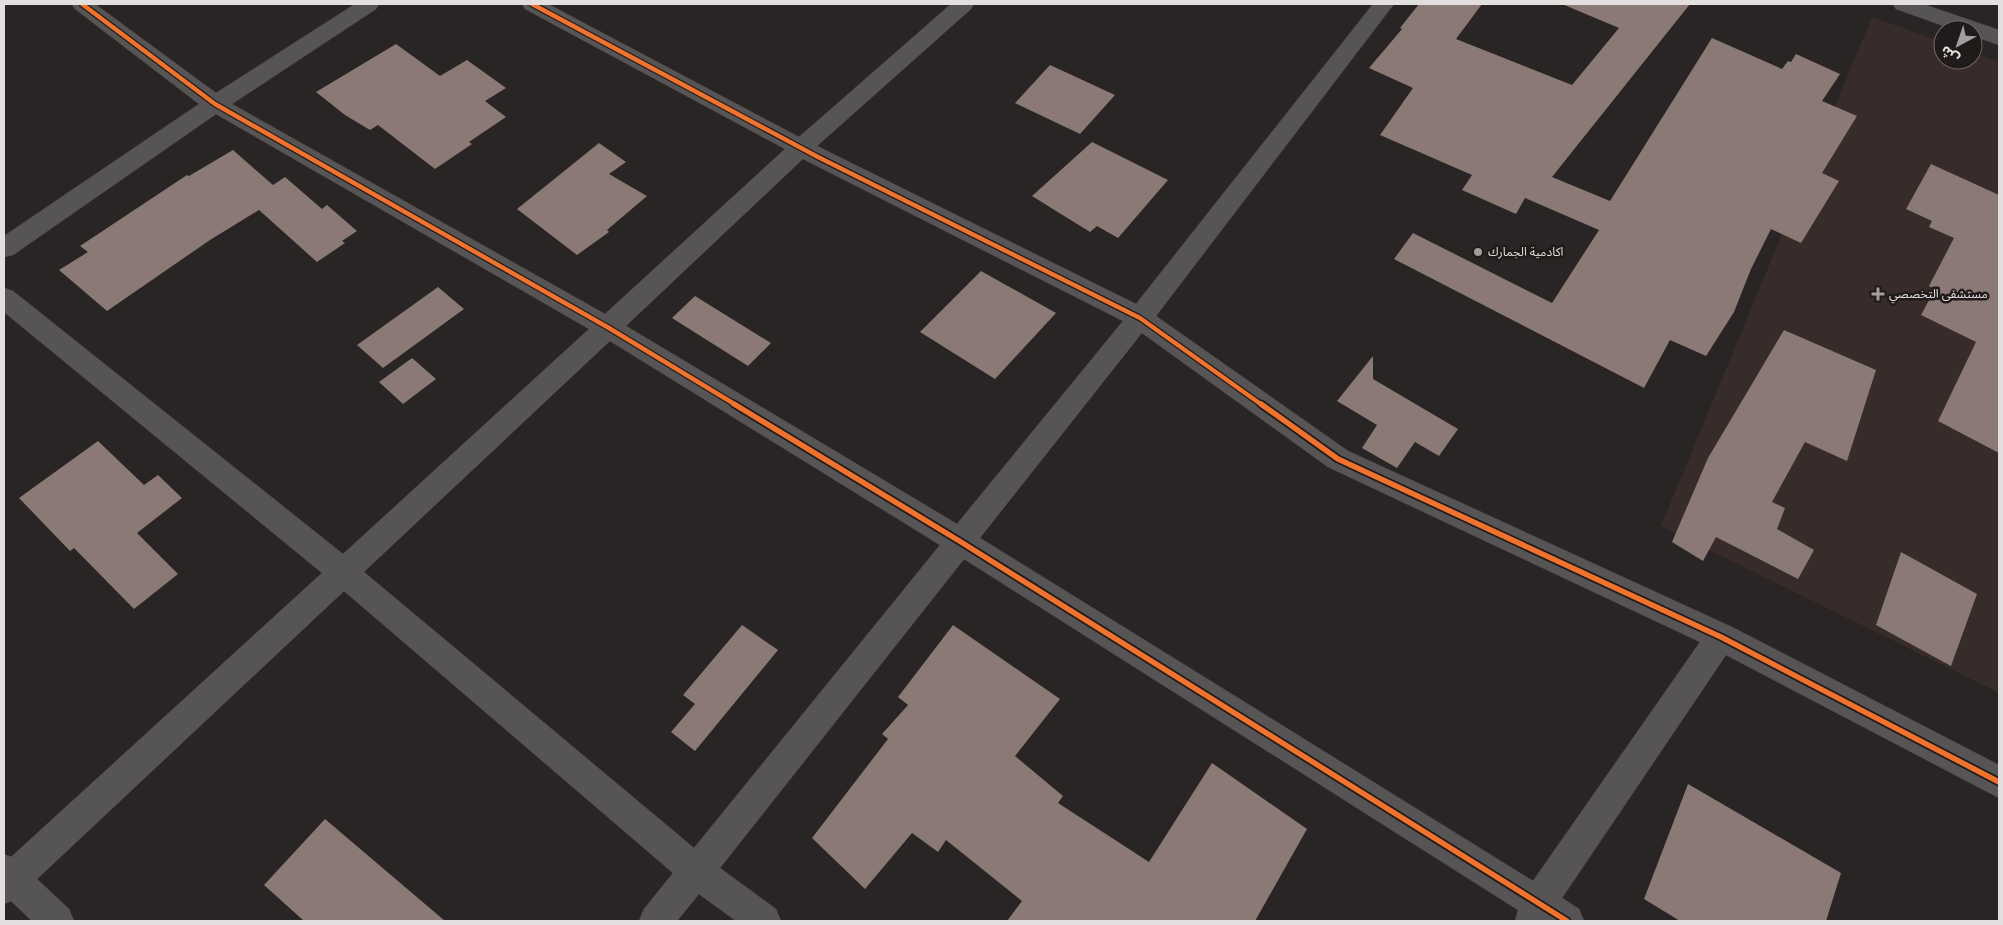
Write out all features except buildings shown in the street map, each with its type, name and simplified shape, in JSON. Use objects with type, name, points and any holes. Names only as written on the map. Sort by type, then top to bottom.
[{"type":"street","points":[[82,4],[215,104],[609,328],[962,542],[1535,912],[1567,921]]},
{"type":"street","points":[[4,248],[215,104],[369,4]]},
{"type":"street","points":[[532,4],[801,148],[1140,318],[1338,460],[1721,637],[1999,782]]},
{"type":"street","points":[[56,921],[6,879],[344,573],[801,148],[964,4]]},
{"type":"street","points":[[656,921],[1140,318],[1384,4]]},
{"type":"street","points":[[1903,4],[1999,38]]},
{"type":"street","points":[[4,298],[344,573],[696,871],[764,921]]},
{"type":"street","points":[[1535,912],[1721,637]]},
{"type":"shaded area","name":"مستشفى التخصصي","points":[[1872,17],[1933,38],[1933,70],[1983,70],[1983,56],[1999,62],[1999,693],[1661,526]]},
{"type":"cycle path","points":[[82,4],[215,104],[609,328],[961,542],[1567,921]]},
{"type":"cycle path","points":[[532,4],[818,157],[1140,318],[1338,459],[1721,637],[1999,782]]},
{"type":"place","name":"اكادمية الجمارك","points":[[1478,252]]},
{"type":"place","name":"مستشفى التخصصي","points":[[1878,294]]}]
